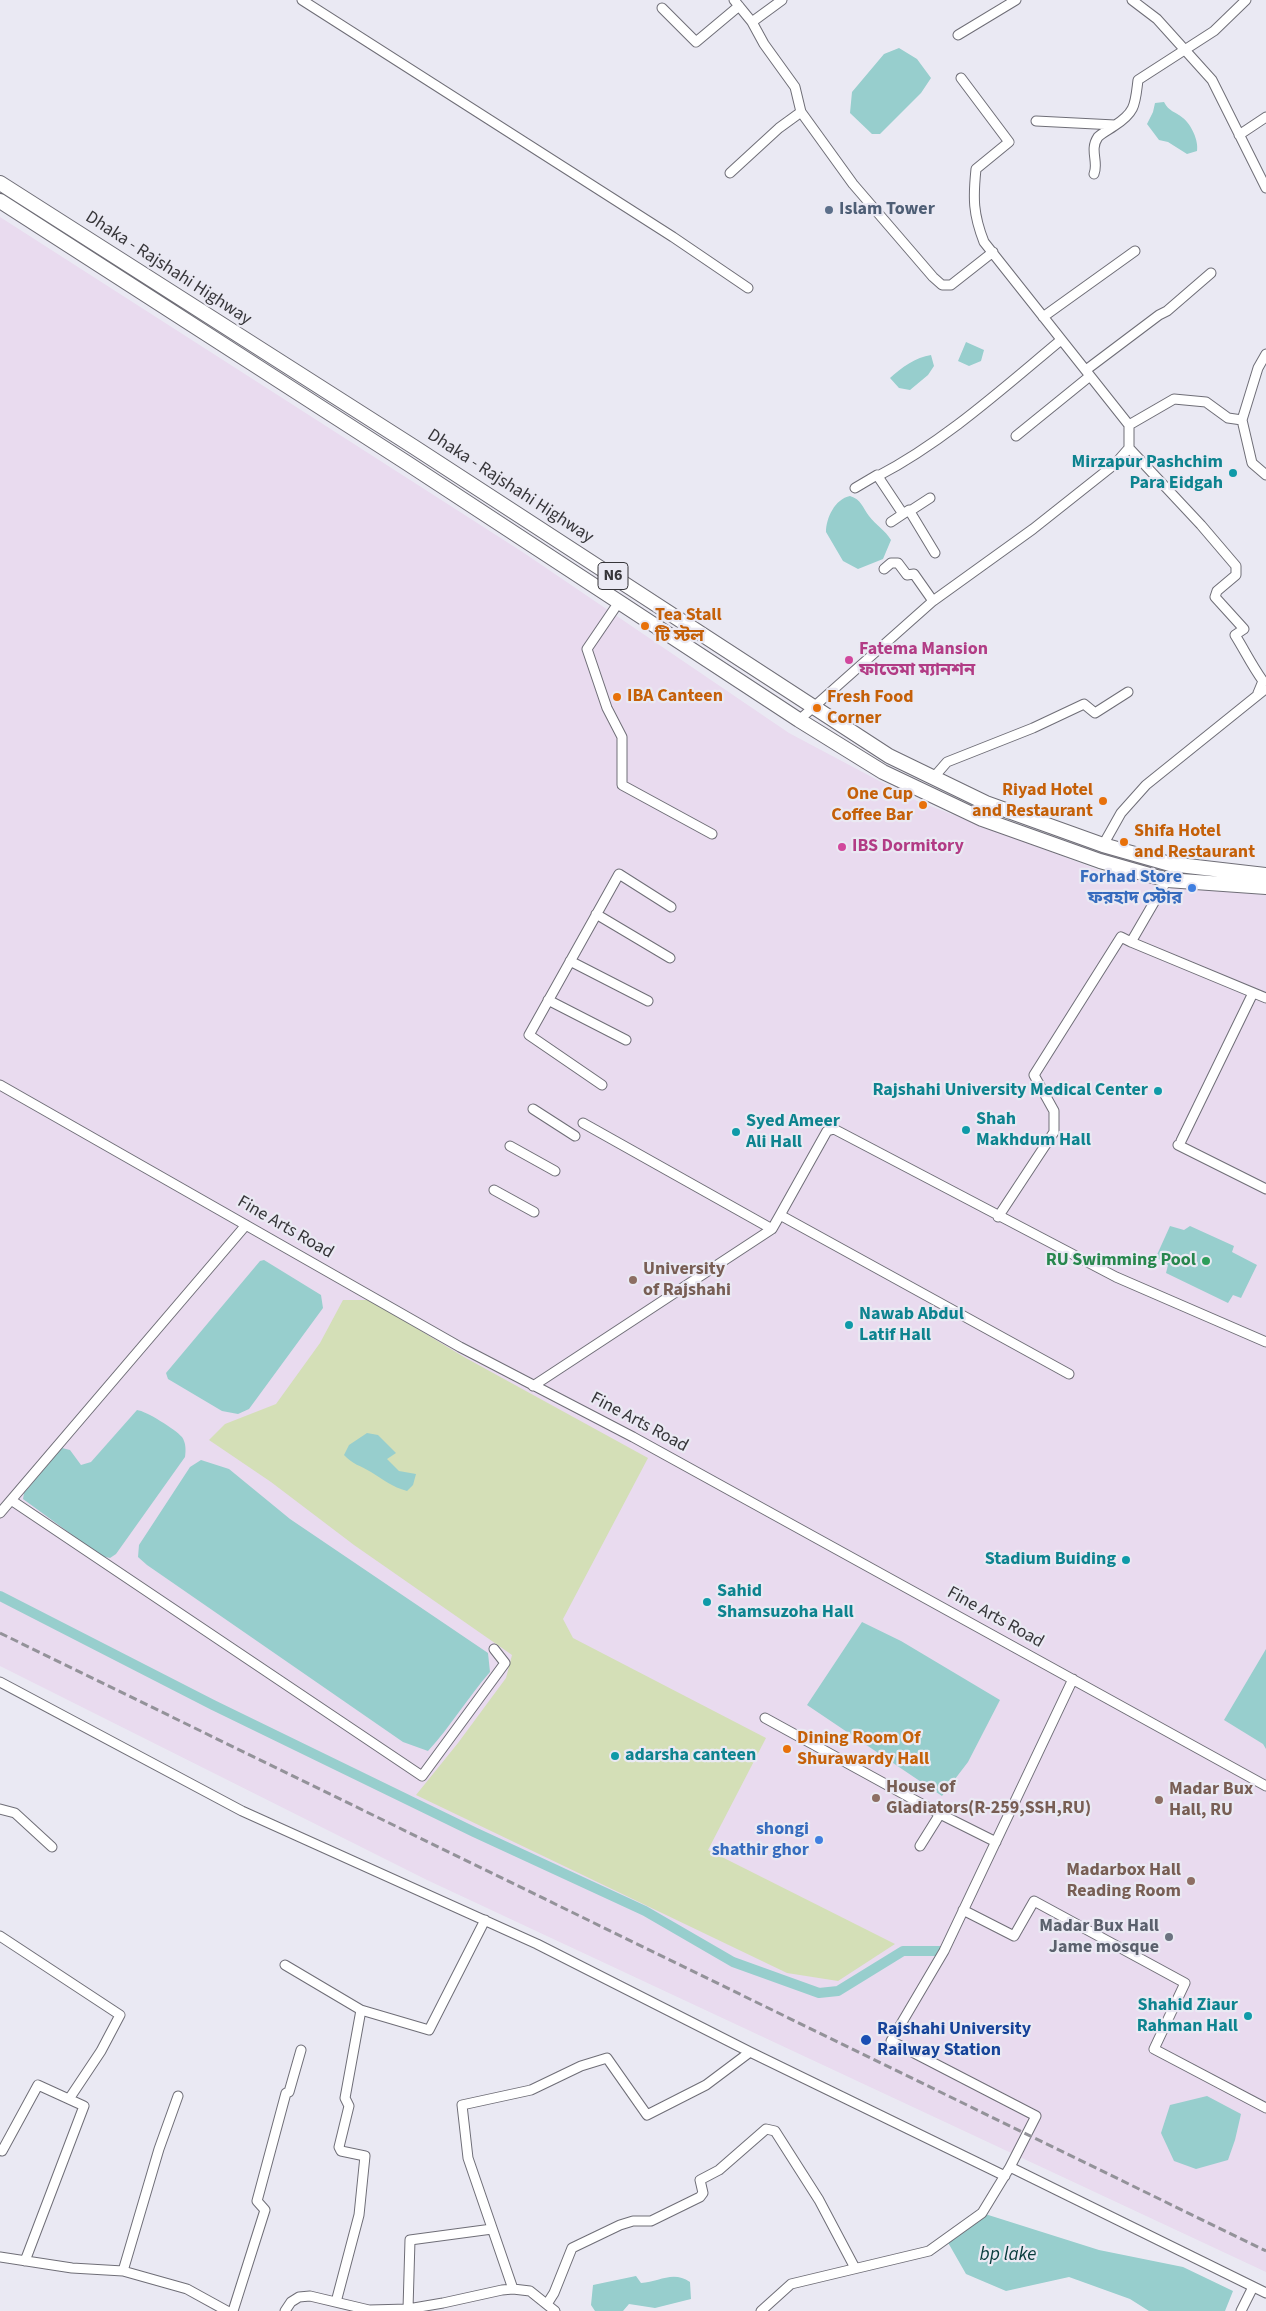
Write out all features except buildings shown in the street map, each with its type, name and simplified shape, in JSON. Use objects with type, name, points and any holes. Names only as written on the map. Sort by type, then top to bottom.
[{"type":"highway","name":"Dhaka - Rajshahi Highway","points":[[0,183],[405,442],[812,708],[889,756],[986,803],[1103,845],[1170,864],[1266,875]]},
{"type":"highway","name":"Dhaka - Rajshahi Highway","points":[[0,201],[799,720],[883,772],[982,819],[1100,861],[1167,880],[1266,887]]},
{"type":"street","points":[[302,0],[673,237],[748,288]]},
{"type":"street","points":[[752,22],[782,0]]},
{"type":"street","points":[[958,35],[1016,0]]},
{"type":"street","points":[[1132,0],[1157,19],[1212,80],[1265,185]]},
{"type":"street","points":[[1094,174],[1096,169],[1093,149],[1099,136],[1116,125],[1134,108],[1138,80],[1214,30],[1246,0]]},
{"type":"street","points":[[662,8],[696,42],[737,3],[752,22],[764,44],[795,87],[801,112],[854,184],[933,277],[942,284],[951,285],[993,252]]},
{"type":"street","points":[[961,78],[1010,142],[976,169],[973,192],[975,220],[984,242],[1129,425],[1129,448],[1201,525],[1236,566],[1236,575],[1217,591],[1215,597],[1244,629],[1235,635],[1248,655],[1249,662],[1263,681],[1262,692],[1146,785],[1120,813],[1103,845]]},
{"type":"street","points":[[730,173],[779,128],[801,112]]},
{"type":"street","points":[[1239,135],[1266,117]]},
{"type":"street","points":[[1036,121],[1116,125]]},
{"type":"street","points":[[1043,317],[1135,251]]},
{"type":"street","points":[[1016,436],[1088,373],[1159,315],[1167,311],[1211,273]]},
{"type":"street","points":[[855,488],[910,459],[949,431],[1061,340]]},
{"type":"street","points":[[1266,354],[1258,368],[1242,420],[1252,463],[1266,475]]},
{"type":"street","points":[[1129,425],[1174,399],[1206,402],[1228,418],[1242,420]]},
{"type":"street","points":[[799,720],[933,601],[1033,529],[1114,464],[1129,448]]},
{"type":"street","points":[[878,476],[936,553]]},
{"type":"street","points":[[891,522],[930,498]]},
{"type":"street","points":[[884,569],[891,563],[898,563],[907,575],[914,574],[933,601]]},
{"type":"street","points":[[619,602],[587,649],[607,708],[622,737],[622,784],[712,834]]},
{"type":"street","points":[[934,777],[947,762],[1033,728],[1084,704],[1095,713],[1128,692]]},
{"type":"street","points":[[602,1085],[529,1035],[619,874],[671,907]]},
{"type":"street","points":[[1131,942],[1167,880]]},
{"type":"street","points":[[596,914],[670,958]]},
{"type":"street","points":[[998,1217],[1054,1132],[1054,1111],[1034,1075],[1121,937],[1266,998]]},
{"type":"street","points":[[570,961],[648,1001]]},
{"type":"street","points":[[1253,993],[1180,1143],[1266,1189]]},
{"type":"street","points":[[548,1000],[626,1040]]},
{"type":"street","name":"Fine Arts Road","points":[[0,1085],[533,1386],[633,1437],[1266,1786]]},
{"type":"street","points":[[533,1109],[575,1136]]},
{"type":"street","points":[[583,1123],[772,1229]]},
{"type":"street","points":[[533,1386],[772,1229],[798,1181],[830,1129],[1116,1276],[1266,1342]]},
{"type":"street","points":[[510,1146],[556,1171]]},
{"type":"street","points":[[494,1190],[534,1212]]},
{"type":"street","points":[[780,1216],[1069,1374]]},
{"type":"street","points":[[0,1514],[246,1225]]},
{"type":"street","points":[[11,1500],[422,1776],[505,1663],[494,1649]]},
{"type":"street","points":[[761,2311],[791,2284],[929,2251],[982,2213],[1005,2176],[1036,2116],[891,2041],[944,1951],[1073,1680]]},
{"type":"street","points":[[0,1682],[242,1811],[537,1944],[750,2052],[1005,2176]]},
{"type":"street","points":[[765,1718],[940,1814],[996,1842]]},
{"type":"street","points":[[0,1809],[15,1813],[52,1847]]},
{"type":"street","points":[[920,1846],[940,1814]]},
{"type":"street","points":[[963,1910],[1014,1936],[1034,1901],[1185,1983],[1154,2049],[1266,2108]]},
{"type":"street","points":[[285,1965],[361,2010],[429,2030],[485,1920]]},
{"type":"street","points":[[0,1936],[120,2015],[102,2051],[69,2099]]},
{"type":"street","points":[[336,2302],[359,2215],[365,2156],[341,2151],[339,2147],[349,2106],[345,2098],[361,2010]]},
{"type":"street","points":[[232,2311],[265,2210],[257,2201],[286,2093],[289,2092],[301,2050]]},
{"type":"street","points":[[513,2290],[468,2158],[462,2105],[531,2090],[581,2066],[607,2058],[647,2115],[706,2085],[750,2052]]},
{"type":"street","points":[[2,2151],[38,2085],[84,2106],[25,2261]]},
{"type":"street","points":[[122,2271],[159,2149],[178,2096]]},
{"type":"street","points":[[547,2304],[554,2293],[572,2248],[620,2225],[634,2221],[650,2221],[700,2197],[703,2194],[700,2180],[719,2170],[766,2129],[775,2131],[819,2200],[855,2268]]},
{"type":"street","points":[[1010,2167],[1266,2293]]},
{"type":"street","points":[[408,2308],[410,2240],[492,2229]]},
{"type":"street","points":[[0,2257],[72,2268],[122,2271],[187,2288],[227,2311]]},
{"type":"street","points":[[1241,2311],[1253,2287]]},
{"type":"street","points":[[286,2311],[291,2302],[299,2297],[310,2296],[369,2310],[408,2308],[443,2303],[502,2290],[530,2291],[555,2311]]},
{"type":"shaded area","name":"University of Rajshahi","points":[[0,217],[524,553],[789,733],[917,801],[1104,872],[1164,886],[1266,895],[1266,2272],[427,1880],[0,1666]]},
{"type":"shaded area","points":[[343,1300],[370,1300],[464,1357],[648,1458],[563,1619],[573,1638],[766,1738],[708,1850],[895,1944],[838,1981],[787,1973],[416,1795],[458,1743],[506,1678],[512,1655],[354,1545],[271,1482],[209,1440],[225,1424],[276,1404],[320,1343]]},
{"type":"water","points":[[899,48],[917,59],[931,78],[921,93],[880,134],[872,134],[850,113],[852,92],[884,54]]},
{"type":"water","points":[[1164,102],[1168,108],[1189,124],[1196,138],[1197,151],[1187,154],[1168,142],[1159,140],[1147,124],[1155,103]]},
{"type":"water","points":[[966,342],[984,350],[981,361],[969,366],[958,361]]},
{"type":"water","points":[[931,355],[934,366],[928,375],[910,390],[899,388],[890,378],[909,364]]},
{"type":"water","points":[[850,496],[859,502],[891,540],[883,559],[858,569],[843,561],[826,532],[832,510],[840,501]]},
{"type":"water","name":"RU Swimming Pool","points":[[1170,1226],[1184,1230],[1190,1226],[1234,1246],[1232,1252],[1257,1265],[1241,1298],[1233,1295],[1228,1303],[1166,1273],[1168,1265],[1156,1257]]},
{"type":"water","points":[[264,1260],[321,1295],[323,1308],[249,1409],[238,1414],[222,1411],[168,1379],[166,1373],[260,1261]]},
{"type":"water","points":[[137,1410],[160,1421],[182,1437],[185,1457],[116,1554],[110,1558],[101,1556],[23,1499],[24,1493],[62,1448],[70,1450],[81,1465],[91,1462]]},
{"type":"water","points":[[367,1433],[378,1435],[396,1453],[387,1459],[399,1471],[416,1474],[413,1485],[407,1491],[388,1483],[353,1463],[344,1455],[349,1445]]},
{"type":"water","points":[[201,1460],[229,1469],[290,1519],[488,1653],[490,1672],[428,1751],[403,1742],[138,1557],[139,1545],[190,1467]]},
{"type":"water","points":[[862,1622],[901,1641],[1000,1700],[968,1762],[942,1796],[807,1705]]},
{"type":"water","points":[[1266,1649],[1266,1749],[1263,1744],[1224,1720]]},
{"type":"water","points":[[1207,2096],[1241,2114],[1228,2160],[1196,2169],[1174,2161],[1161,2133],[1170,2105]]},
{"type":"water","name":"bp lake","points":[[982,2213],[1099,2250],[1183,2267],[1233,2291],[1225,2311],[1149,2311],[1130,2299],[1069,2277],[1006,2291],[966,2274],[946,2239]]},
{"type":"water","points":[[636,2276],[641,2283],[672,2277],[684,2279],[690,2282],[691,2299],[655,2308],[629,2304],[623,2311],[595,2311],[591,2305],[593,2285]]},
{"type":"waterway","points":[[0,1596],[213,1705],[474,1832],[645,1911],[733,1962],[819,1993],[838,1991],[903,1951],[944,1951]]},
{"type":"railway","points":[[0,1633],[1266,2251]]},
{"type":"place","name":"Islam Tower","points":[[829,210]]},
{"type":"place","name":"Mirzapur Pashchim Para Eidgah","points":[[1233,473]]},
{"type":"place","name":"Tea Stall টি স্টল","points":[[645,626]]},
{"type":"place","name":"Fatema Mansion ফাতেমা ম্যানশন","points":[[849,660]]},
{"type":"place","name":"IBA Canteen","points":[[617,697]]},
{"type":"place","name":"Fresh Food Corner","points":[[817,708]]},
{"type":"place","name":"Riyad Hotel and Restaurant","points":[[1103,801]]},
{"type":"place","name":"One Cup Coffee Bar","points":[[923,805]]},
{"type":"place","name":"Shifa Hotel and Restaurant","points":[[1124,842]]},
{"type":"place","name":"IBS Dormitory","points":[[842,847]]},
{"type":"place","name":"Forhad Store ফরহাদ স্টোর","points":[[1192,888]]},
{"type":"place","name":"Rajshahi University Medical Center","points":[[1158,1091]]},
{"type":"place","name":"Shah Makhdum Hall","points":[[966,1130]]},
{"type":"place","name":"Syed Ameer Ali Hall","points":[[736,1132]]},
{"type":"place","name":"RU Swimming Pool","points":[[1206,1261]]},
{"type":"place","name":"University of Rajshahi","points":[[633,1280]]},
{"type":"place","name":"Nawab Abdul Latif Hall","points":[[849,1325]]},
{"type":"place","name":"Stadium Buiding","points":[[1126,1560]]},
{"type":"place","name":"Sahid Shamsuzoha Hall","points":[[707,1602]]},
{"type":"place","name":"Dining Room Of Shurawardy Hall","points":[[787,1749]]},
{"type":"place","name":"adarsha canteen","points":[[615,1756]]},
{"type":"place","name":"House of Gladiators(R-259,SSH,RU)","points":[[876,1798]]},
{"type":"place","name":"Madar Bux Hall, RU","points":[[1159,1800]]},
{"type":"place","name":"shongi shathir ghor","points":[[819,1840]]},
{"type":"place","name":"Madarbox Hall Reading Room","points":[[1191,1881]]},
{"type":"place","name":"Madar Bux Hall Jame mosque","points":[[1169,1937]]},
{"type":"place","name":"Shahid Ziaur Rahman Hall","points":[[1248,2016]]},
{"type":"place","name":"Rajshahi University Railway Station","points":[[866,2040]]}]
